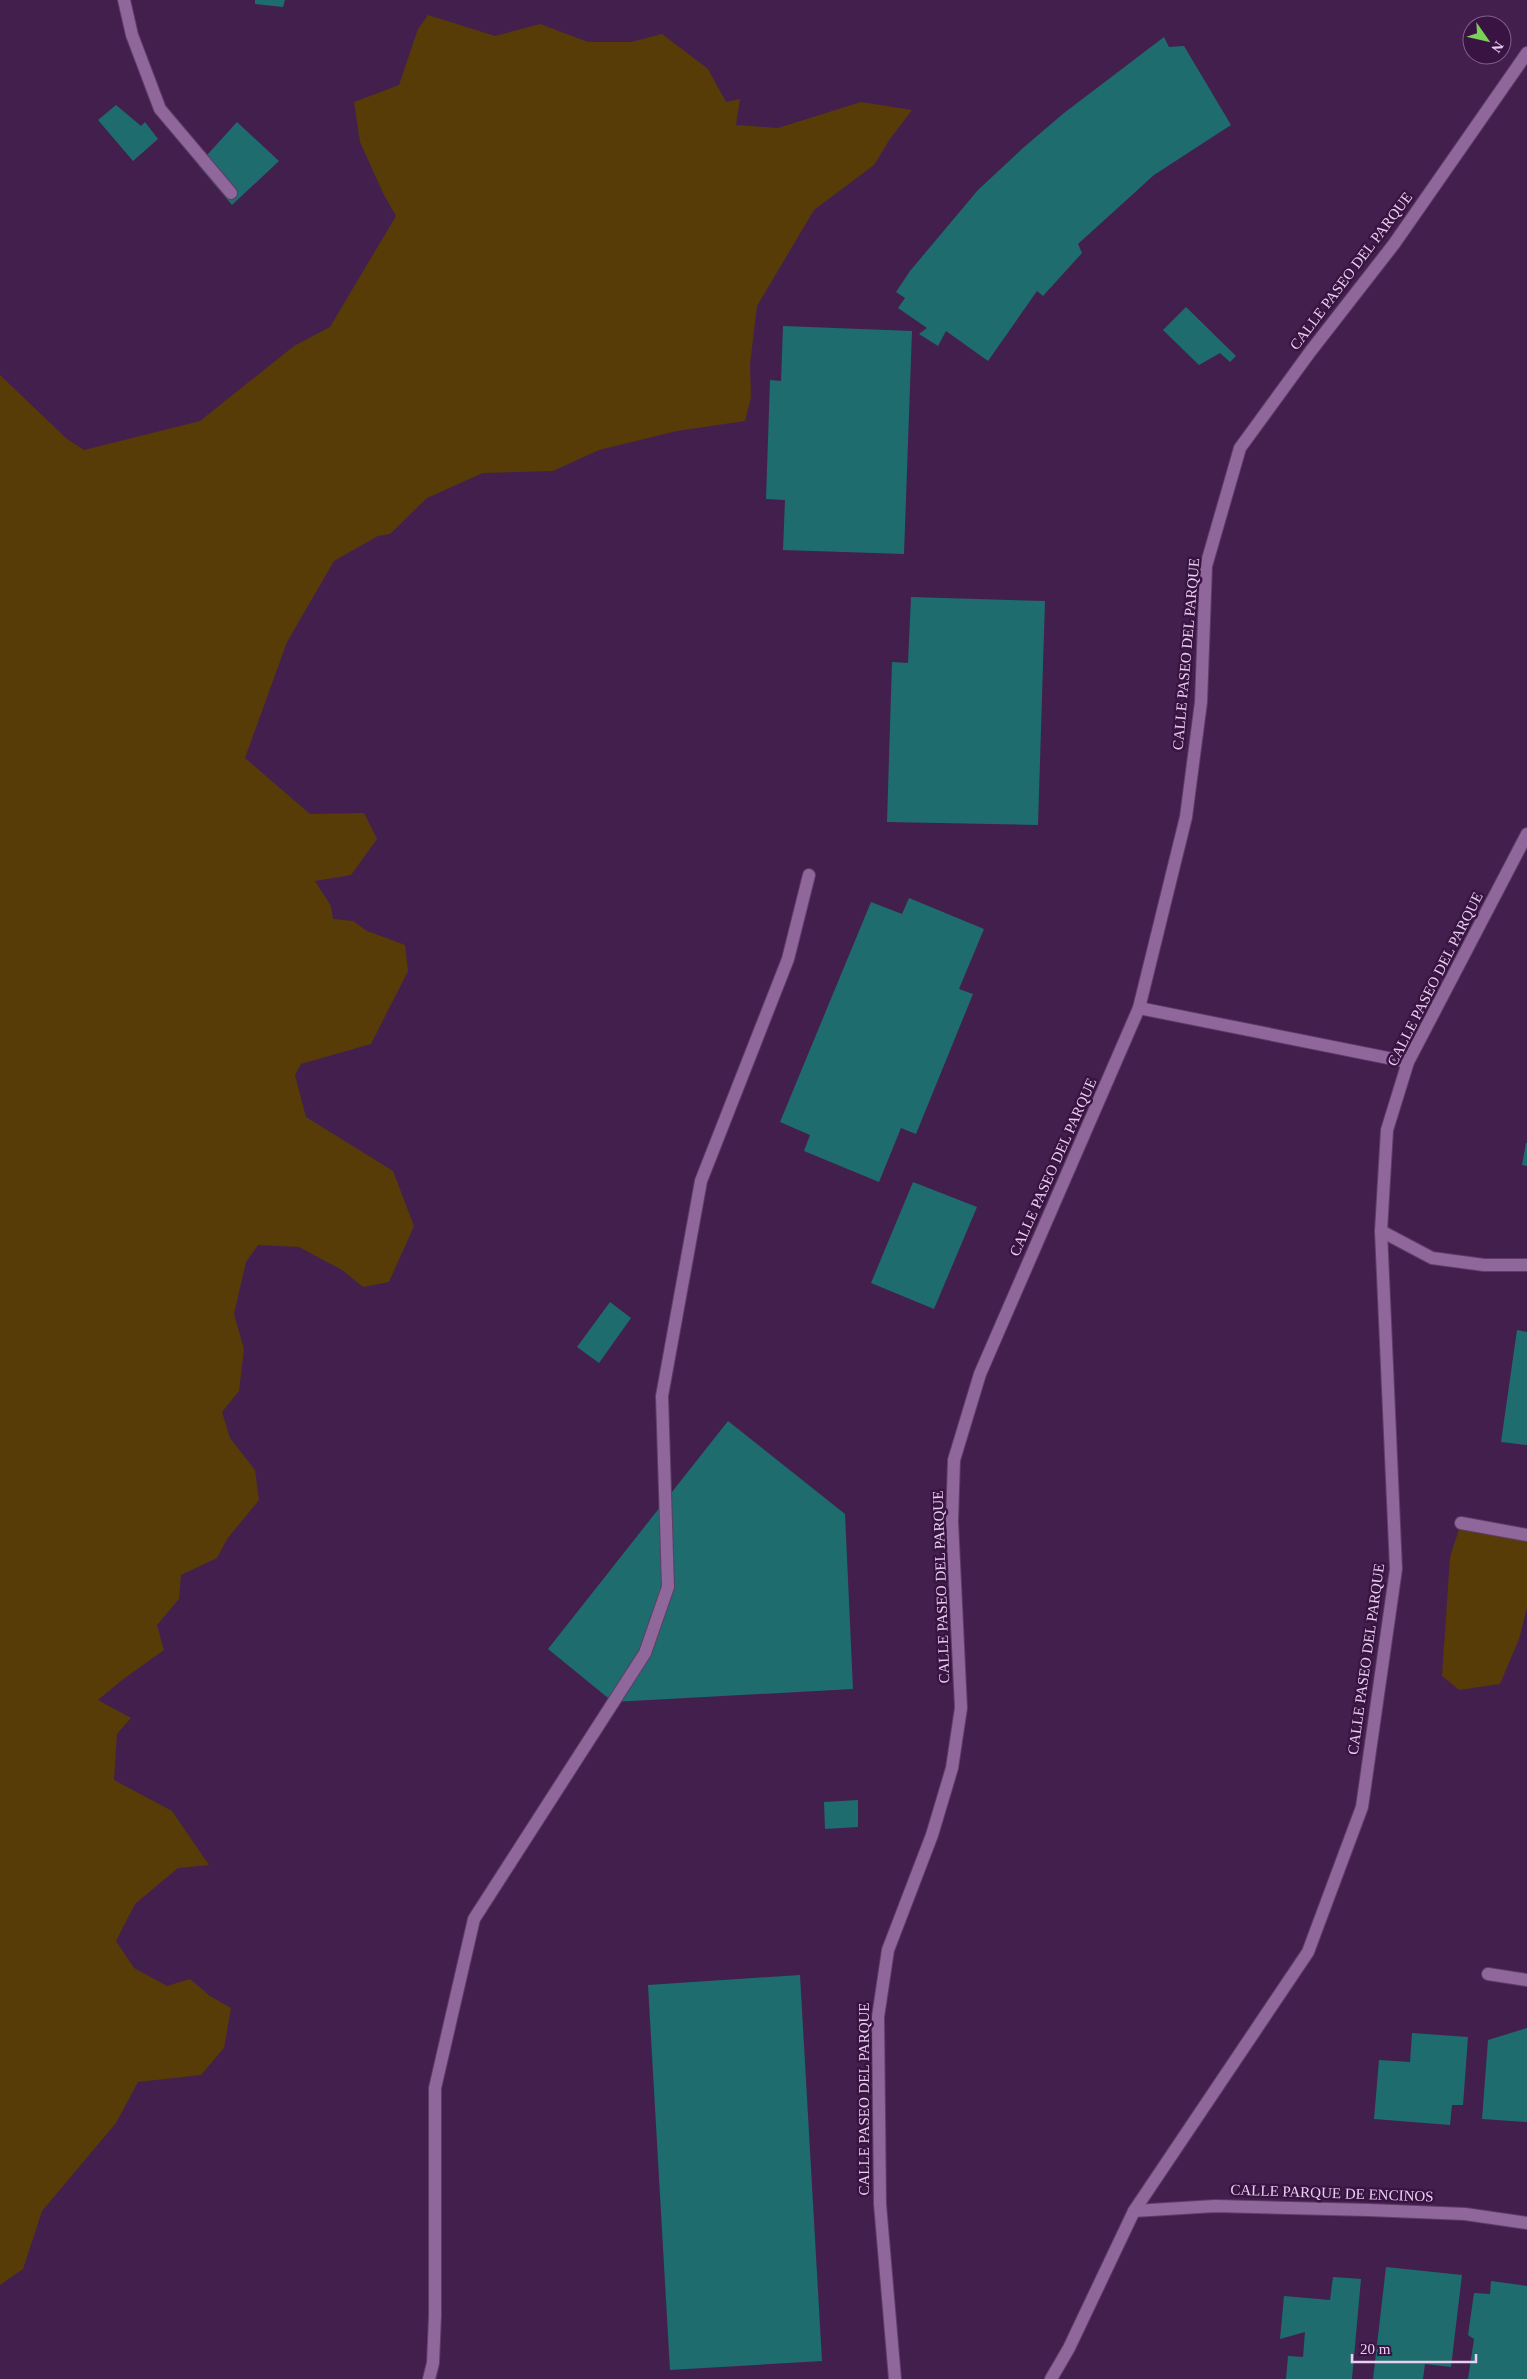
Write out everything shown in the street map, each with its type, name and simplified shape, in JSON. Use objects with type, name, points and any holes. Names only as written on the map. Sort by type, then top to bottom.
[{"type":"street","points":[[124,0],[132,36],[160,109],[231,193]]},
{"type":"street","name":"CALLE PASEO DEL PARQUE","points":[[896,2378],[880,2204],[878,2017],[888,1950],[932,1835],[952,1768],[961,1708],[952,1521],[954,1460],[980,1374],[1140,1008],[1186,817],[1200,702],[1206,566],[1240,448],[1310,352],[1394,244],[1527,53]]},
{"type":"street","name":"CALLE PASEO DEL PARQUE","points":[[1051,2379],[1069,2348],[1134,2211],[1308,1952],[1362,1807],[1396,1569],[1381,1231],[1387,1130],[1408,1062],[1527,834]]},
{"type":"street","points":[[429,2379],[433,2363],[435,2316],[435,2088],[474,1918],[645,1653],[668,1587],[662,1396],[701,1180],[788,959],[809,875]]},
{"type":"street","points":[[1140,1008],[1408,1062]]},
{"type":"street","points":[[1381,1231],[1432,1258],[1484,1265],[1527,1265]]},
{"type":"street","points":[[1461,1523],[1527,1535]]},
{"type":"street","points":[[1488,1974],[1527,1980]]},
{"type":"street","name":"CALLE PARQUE DE ENCINOS","points":[[1134,2211],[1215,2206],[1350,2210],[1465,2214],[1527,2223]]},
{"type":"shaded area","points":[[428,15],[495,36],[540,24],[588,42],[631,42],[662,34],[708,69],[726,102],[740,99],[736,125],[778,128],[861,102],[912,110],[890,139],[874,165],[814,210],[757,306],[750,364],[751,397],[745,421],[677,431],[599,450],[553,471],[483,473],[427,498],[390,534],[378,536],[334,561],[287,642],[245,758],[310,814],[364,813],[377,839],[351,875],[315,881],[331,906],[333,919],[353,921],[367,931],[405,945],[408,971],[371,1044],[301,1064],[295,1075],[306,1117],[393,1171],[414,1226],[389,1282],[363,1287],[342,1270],[299,1247],[258,1245],[246,1262],[234,1314],[244,1349],[239,1391],[222,1412],[230,1438],[255,1470],[259,1500],[227,1539],[217,1558],[181,1575],[179,1599],[157,1625],[164,1650],[98,1700],[131,1718],[117,1734],[114,1780],[172,1811],[209,1865],[178,1868],[135,1904],[116,1941],[134,1968],[167,1986],[190,1979],[210,1996],[231,2008],[224,2048],[201,2075],[138,2082],[116,2123],[42,2211],[23,2269],[0,2285],[0,375],[67,439],[84,450],[200,421],[294,346],[330,327],[396,216],[384,195],[360,142],[354,102],[399,85],[418,29]]},
{"type":"shaded area","points":[[1461,1523],[1527,1540],[1527,1608],[1519,1639],[1500,1684],[1459,1690],[1442,1676],[1450,1557]]},
{"type":"building","points":[[255,0],[285,0],[283,7],[255,4]]},
{"type":"building","points":[[1164,37],[1169,47],[1184,46],[1231,125],[1154,175],[1078,244],[1082,253],[1043,296],[1037,291],[988,361],[946,331],[938,346],[919,334],[927,328],[898,308],[905,298],[896,292],[910,271],[978,190],[1023,148],[1064,113]]},
{"type":"building","points":[[116,105],[141,126],[145,122],[158,139],[133,161],[98,120]]},
{"type":"building","points":[[237,122],[279,161],[232,205],[198,165]]},
{"type":"building","points":[[1186,307],[1236,356],[1230,362],[1220,353],[1199,365],[1163,330]]},
{"type":"building","points":[[783,326],[912,331],[904,554],[783,550],[785,500],[766,499],[770,380],[781,381]]},
{"type":"building","points":[[911,597],[1045,601],[1038,825],[887,822],[892,662],[908,663]]},
{"type":"building","points":[[909,898],[984,929],[959,989],[973,994],[916,1134],[901,1128],[879,1182],[804,1151],[810,1135],[780,1122],[871,902],[902,914]]},
{"type":"building","points":[[1527,1143],[1527,1166],[1522,1165]]},
{"type":"building","points":[[913,1182],[977,1207],[934,1309],[871,1283]]},
{"type":"building","points":[[610,1302],[631,1318],[599,1363],[577,1347]]},
{"type":"building","points":[[1517,1330],[1527,1332],[1527,1445],[1501,1442]]},
{"type":"building","points":[[728,1421],[845,1514],[853,1689],[613,1702],[548,1649]]},
{"type":"building","points":[[858,1800],[858,1827],[825,1829],[824,1802]]},
{"type":"building","points":[[800,1975],[822,2361],[670,2370],[648,1985]]},
{"type":"building","points":[[1527,2028],[1527,2122],[1482,2119],[1488,2040]]},
{"type":"building","points":[[1412,2033],[1468,2037],[1463,2105],[1452,2105],[1450,2125],[1374,2119],[1379,2060],[1410,2062]]},
{"type":"building","points":[[1386,2267],[1462,2275],[1451,2367],[1425,2364],[1423,2379],[1373,2379]]},
{"type":"building","points":[[1333,2277],[1361,2279],[1352,2379],[1286,2379],[1288,2356],[1303,2357],[1305,2332],[1280,2339],[1284,2296],[1330,2300]]},
{"type":"building","points":[[1491,2281],[1527,2286],[1527,2379],[1468,2379],[1474,2339],[1468,2335],[1474,2293],[1490,2294]]}]
